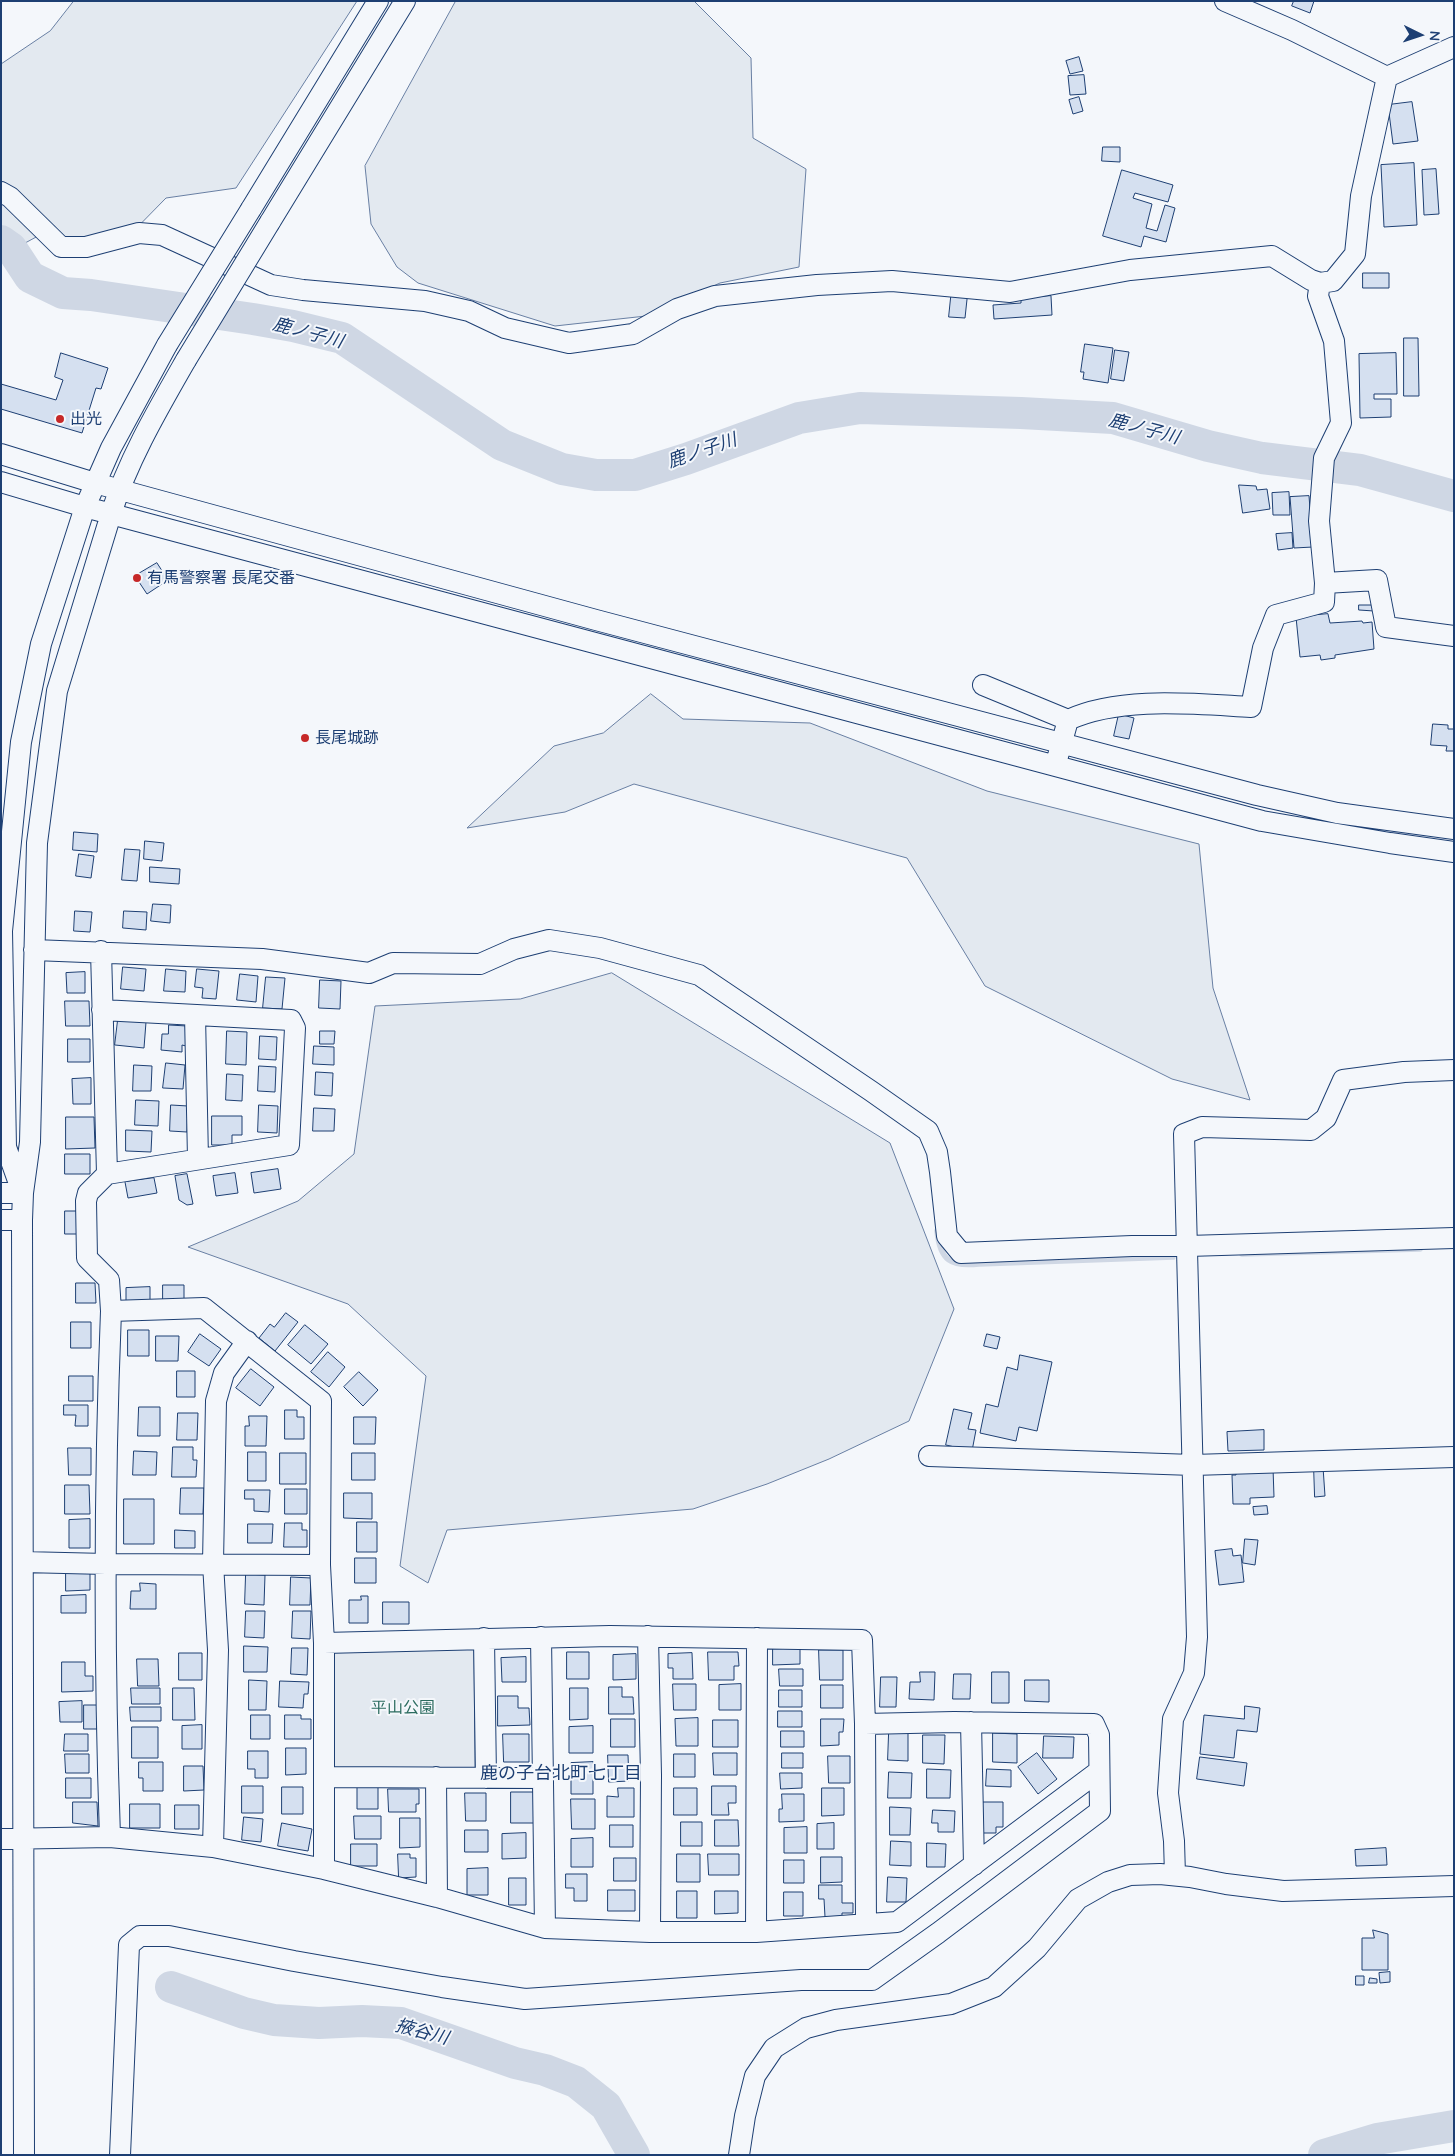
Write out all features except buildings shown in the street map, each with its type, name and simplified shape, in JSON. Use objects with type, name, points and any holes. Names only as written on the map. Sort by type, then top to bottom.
[{"type":"street","points":[[23,1193],[6,1147],[2,931],[21,742],[41,644],[85,507],[95,483],[167,345],[378,1]]},
{"type":"street","points":[[24,2155],[22,1220],[23,1193],[30,1142],[37,843],[57,692],[119,489],[186,360],[405,1]]},
{"type":"street","points":[[1225,1],[1292,30],[1386,77]]},
{"type":"street","points":[[1386,77],[1454,47]]},
{"type":"street","points":[[1,192],[10,197],[61,247],[86,247],[139,233],[162,235],[271,285],[303,290],[425,301],[469,311],[505,328],[569,343],[633,334],[677,309],[715,296],[817,285],[892,281],[1010,292],[1130,270],[1272,256],[1320,283],[1333,281],[1355,254],[1361,196],[1386,77]]},
{"type":"street","points":[[1055,765],[1068,720],[1084,712],[1158,702],[1251,707],[1263,648],[1276,615],[1324,602],[1325,583],[1319,521],[1324,458],[1341,424],[1334,341],[1318,296],[1320,283]]},
{"type":"street","points":[[1,454],[95,483],[596,620],[1258,795],[1338,813],[1454,829]]},
{"type":"street","points":[[1,482],[111,514],[1262,821],[1454,852]]},
{"type":"street","points":[[1325,583],[1377,580],[1386,627],[1454,636]]},
{"type":"street","points":[[983,685],[1068,720]]},
{"type":"street","points":[[34,950],[262,959],[369,973],[393,963],[480,964],[514,949],[549,940],[600,948],[699,975],[928,1131],[937,1152],[947,1236],[961,1253],[1132,1246],[1454,1238]]},
{"type":"street","points":[[101,952],[107,1174]]},
{"type":"street","points":[[102,1010],[291,1020],[295,1028],[289,1144],[107,1174],[88,1192],[86,1201],[87,1258],[109,1280],[111,1311],[107,1400],[106,1564],[106,1726],[110,1837]]},
{"type":"street","points":[[195,1014],[198,1159]]},
{"type":"street","points":[[1175,1875],[1174,1841],[1168,1793],[1173,1719],[1194,1673],[1197,1636],[1184,1134],[1202,1128],[1311,1130],[1326,1118],[1342,1080],[1404,1072],[1454,1070]]},
{"type":"street","points":[[1,1194],[23,1193]]},
{"type":"street","points":[[1,1220],[22,1220]]},
{"type":"street","points":[[111,1311],[204,1308],[321,1402],[320,1565],[324,1643],[324,1868]]},
{"type":"street","points":[[213,1847],[218,1650],[214,1563],[216,1401],[224,1373],[247,1341]]},
{"type":"street","points":[[929,1456],[1193,1465],[1454,1457]]},
{"type":"street","points":[[23,1562],[320,1565]]},
{"type":"street","points":[[324,1643],[484,1638],[648,1636],[862,1640],[866,1924]]},
{"type":"street","points":[[648,1636],[651,1775],[650,1932]]},
{"type":"street","points":[[541,1637],[545,1928]]},
{"type":"street","points":[[484,1638],[486,1778]]},
{"type":"street","points":[[756,1932],[757,1638]]},
{"type":"street","points":[[120,2155],[129,1945],[140,1936],[169,1936],[393,1978],[525,1999],[801,1980],[872,1980],[938,1933],[1100,1811],[1099,1735],[1094,1724],[971,1722],[864,1724]]},
{"type":"street","points":[[971,1722],[974,1865]]},
{"type":"street","points":[[1,1839],[110,1837],[213,1847],[324,1868],[437,1896],[545,1928],[650,1932],[756,1932],[897,1922],[1099,1772]]},
{"type":"street","points":[[324,1777],[543,1778]]},
{"type":"street","points":[[436,1777],[437,1896]]},
{"type":"street","points":[[739,2155],[745,2116],[755,2076],[774,2048],[806,2028],[836,2020],[950,2004],[994,1987],[1038,1948],[1078,1899],[1108,1882],[1130,1875],[1175,1875],[1283,1891],[1454,1886]]},
{"type":"green space","points":[[74,1],[357,1],[236,188],[166,198],[116,249],[61,239],[51,229],[1,256],[1,64],[50,31]]},
{"type":"green space","points":[[456,1],[694,1],[751,58],[753,138],[806,169],[799,267],[720,283],[646,316],[555,326],[418,283],[397,267],[371,224],[365,166]]},
{"type":"green space","points":[[651,694],[683,719],[810,723],[987,791],[1199,844],[1213,988],[1250,1100],[1172,1079],[985,986],[907,858],[634,784],[565,812],[467,828],[554,746],[603,733]]},
{"type":"green space","points":[[612,973],[890,1143],[954,1309],[909,1421],[829,1459],[767,1484],[693,1509],[447,1530],[428,1583],[400,1566],[426,1376],[348,1304],[188,1247],[298,1201],[354,1154],[375,1006],[520,999]]},
{"type":"green space","name":"平山公園","points":[[474,1647],[475,1768],[332,1770],[331,1649]]},
{"type":"waterway","name":"鹿ノ子川","points":[[1,241],[11,248],[30,277],[63,293],[91,295],[253,319],[293,326],[342,338],[502,445],[562,469],[596,475],[635,475],[686,459],[799,418],[860,408],[1113,418],[1208,446],[1262,458],[1360,470],[1454,496]]},
{"type":"waterway","points":[[937,1231],[944,1255],[954,1263],[969,1265],[1173,1257]]},
{"type":"waterway","points":[[1242,1254],[1420,1249]]},
{"type":"waterway","name":"掖谷川","points":[[171,1987],[244,2013],[274,2020],[319,2023],[362,2021],[401,2023],[515,2063],[545,2070],[576,2082],[606,2106],[634,2155]]},
{"type":"waterway","name":"掖谷川","points":[[1324,2155],[1377,2139],[1454,2126]]},
{"type":"place","name":"出光","points":[[60,419]]},
{"type":"place","name":"有馬警察署 長尾交番","points":[[137,578]]},
{"type":"place","name":"長尾城跡","points":[[305,738]]},
{"type":"district","name":"鹿の子台北町七丁目","points":[[561,1774]]}]
